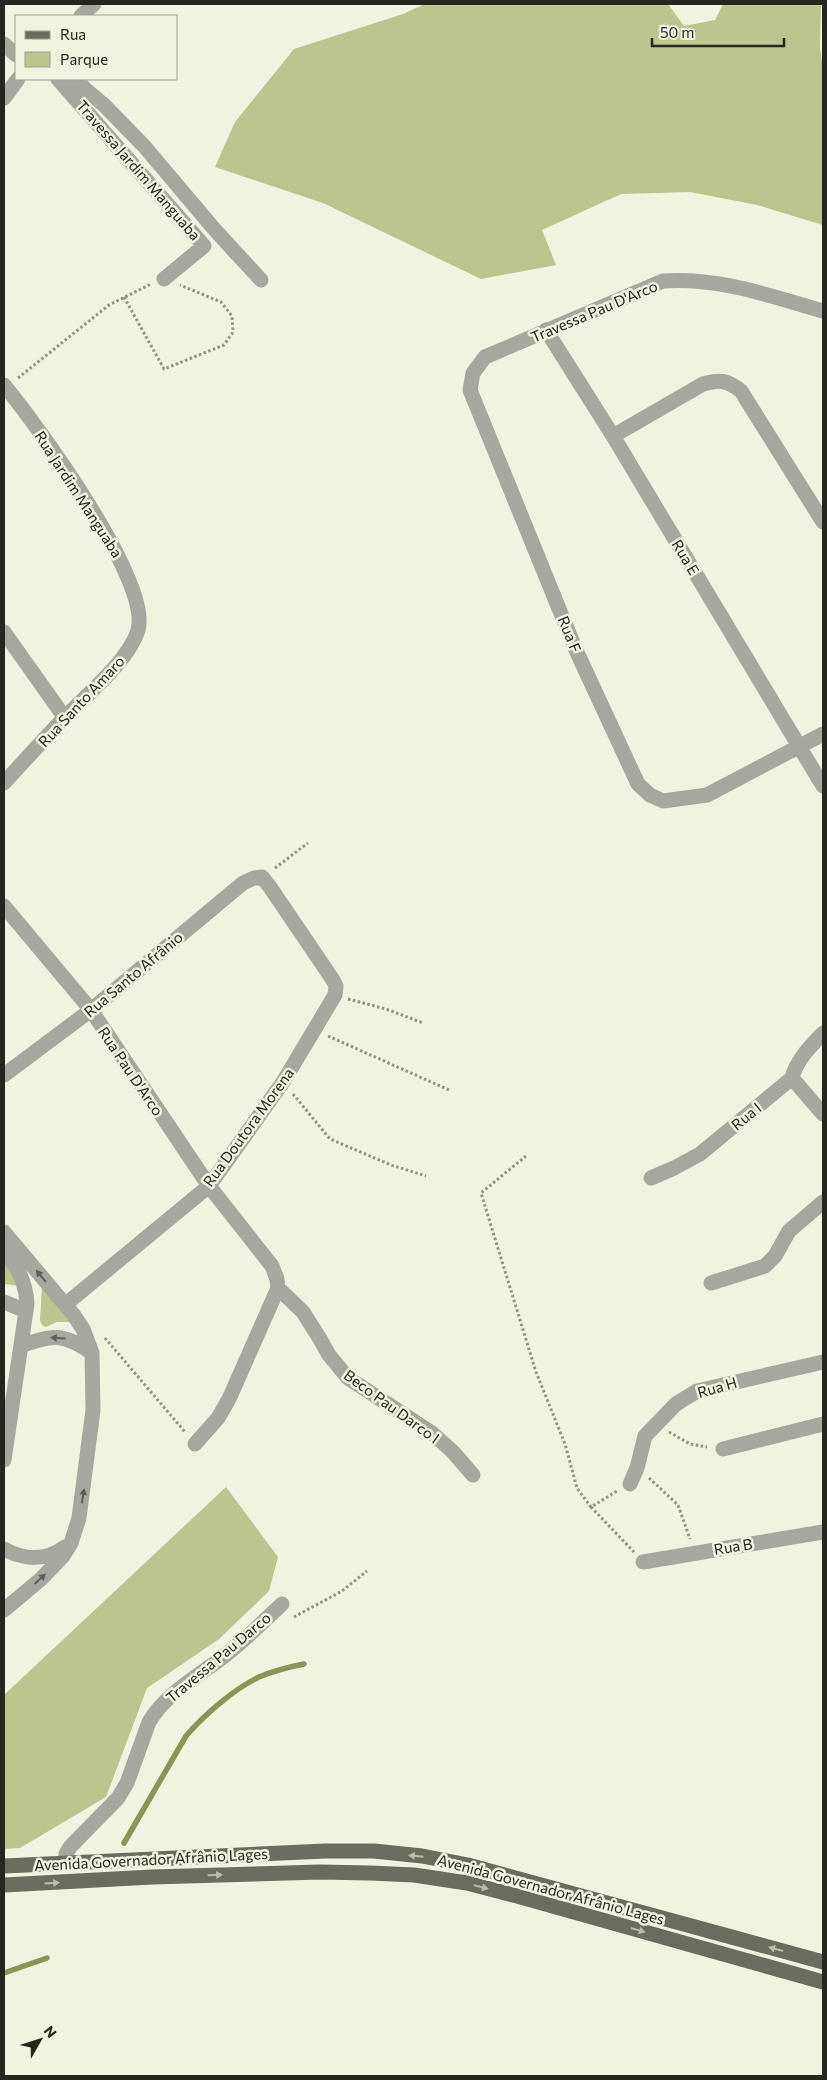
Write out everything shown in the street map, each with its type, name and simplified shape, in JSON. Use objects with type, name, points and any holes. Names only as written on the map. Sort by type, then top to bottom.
[{"type":"main road","name":"Avenida Governador Afrânio Lages","points":[[4,1866],[325,1851],[374,1852],[422,1856],[468,1865],[518,1878],[823,1962]]},
{"type":"main road","name":"Avenida Governador Afrânio Lages","points":[[4,1885],[152,1877],[320,1872],[414,1875],[467,1883],[517,1896],[823,1982]]},
{"type":"street","points":[[82,15],[94,4]]},
{"type":"street","points":[[4,44],[15,54]]},
{"type":"street","points":[[4,98],[17,80]]},
{"type":"street","name":"Travessa Jardim Manguaba","points":[[59,80],[204,246],[164,279]]},
{"type":"street","points":[[77,80],[144,146],[215,230],[261,280]]},
{"type":"street","name":"Travessa Pau D'Arco","points":[[480,411],[470,390],[470,380],[485,357],[663,281],[689,279],[727,284],[823,311]]},
{"type":"street","name":"Rua E","points":[[546,330],[614,436],[823,786]]},
{"type":"street","points":[[614,436],[703,384],[717,379],[729,382],[741,391],[823,522]]},
{"type":"street","name":"Rua Jardim Manguaba","points":[[5,386],[58,455],[122,562],[139,610]]},
{"type":"street","name":"Rua F","points":[[480,411],[575,648],[620,749],[638,784],[650,795],[662,801],[706,795],[823,734]]},
{"type":"street","name":"Rua Santo Amaro","points":[[4,783],[122,659],[139,628],[139,610]]},
{"type":"street","points":[[4,632],[65,718]]},
{"type":"street","points":[[262,877],[333,980],[336,986],[336,995]]},
{"type":"street","name":"Rua Santo Afrânio","points":[[4,1075],[91,1010],[243,883],[262,877]]},
{"type":"street","name":"Rua Pau D'Arco","points":[[4,906],[91,1010],[209,1186],[272,1266],[278,1288]]},
{"type":"street","name":"Rua Doutora Morena","points":[[72,1299],[209,1186],[283,1082],[336,995]]},
{"type":"street","name":"Rua I","points":[[651,1178],[700,1154],[792,1078],[803,1054],[823,1033]]},
{"type":"street","points":[[792,1078],[823,1114]]},
{"type":"street","points":[[711,1283],[765,1266],[775,1256],[789,1231],[823,1202]]},
{"type":"street","points":[[4,1232],[73,1314],[83,1329],[92,1352],[93,1410],[86,1476],[79,1518],[71,1543],[63,1556],[41,1579],[4,1610]]},
{"type":"street","points":[[4,1252],[12,1260],[21,1275],[26,1291],[26,1311],[4,1460]]},
{"type":"street","points":[[195,1444],[218,1418],[229,1399],[278,1288]]},
{"type":"street","name":"Beco Pau Darco I","points":[[278,1288],[303,1312],[329,1356],[348,1378],[432,1433],[453,1452],[473,1475]]},
{"type":"street","points":[[4,1302],[26,1311]]},
{"type":"street","points":[[21,1346],[40,1339],[59,1338],[73,1340],[92,1352]]},
{"type":"street","name":"Rua H","points":[[630,1484],[637,1468],[644,1436],[676,1404],[697,1391],[823,1362]]},
{"type":"street","points":[[723,1449],[823,1424]]},
{"type":"street","name":"Rua B","points":[[643,1562],[823,1532]]},
{"type":"street","points":[[4,1549],[13,1554],[31,1558],[50,1556],[71,1543]]},
{"type":"street","name":"Travessa Pau Darco","points":[[65,1863],[66,1854],[70,1848],[118,1798],[127,1783],[154,1713],[167,1699],[234,1649],[282,1604]]},
{"type":"path","points":[[5,386],[110,305],[124,297],[164,279],[221,302],[232,316],[233,332],[224,345],[164,369],[124,297]]},
{"type":"path","points":[[262,877],[308,843]]},
{"type":"path","points":[[336,995],[386,1009],[423,1023]]},
{"type":"path","points":[[314,1030],[449,1090]]},
{"type":"path","points":[[283,1082],[330,1139],[391,1165],[426,1176]]},
{"type":"path","points":[[526,1156],[481,1193],[536,1372],[565,1444],[577,1488],[591,1507],[643,1562]]},
{"type":"path","points":[[656,1425],[690,1444],[723,1449]]},
{"type":"path","points":[[637,1468],[678,1505],[694,1552]]},
{"type":"path","points":[[591,1507],[630,1484]]},
{"type":"path","points":[[292,1618],[342,1591],[367,1571]]},
{"type":"green space","points":[[425,4],[668,4],[684,26],[715,20],[723,4],[821,4],[823,225],[757,205],[690,192],[621,194],[542,230],[556,265],[481,279],[323,203],[215,167],[235,122],[294,49],[403,14]]},
{"type":"green space","points":[[4,1257],[19,1286],[4,1284]]},
{"type":"green space","points":[[42,1287],[72,1322],[57,1322],[46,1327],[42,1325],[40,1320]]},
{"type":"green space","points":[[226,1487],[278,1557],[269,1591],[219,1639],[147,1688],[106,1797],[20,1848],[4,1849],[4,1695]]},
{"type":"waterway","points":[[124,1843],[186,1736],[201,1720],[230,1695],[249,1682],[270,1673],[304,1664]]},
{"type":"waterway","points":[[4,1973],[47,1958]]}]
